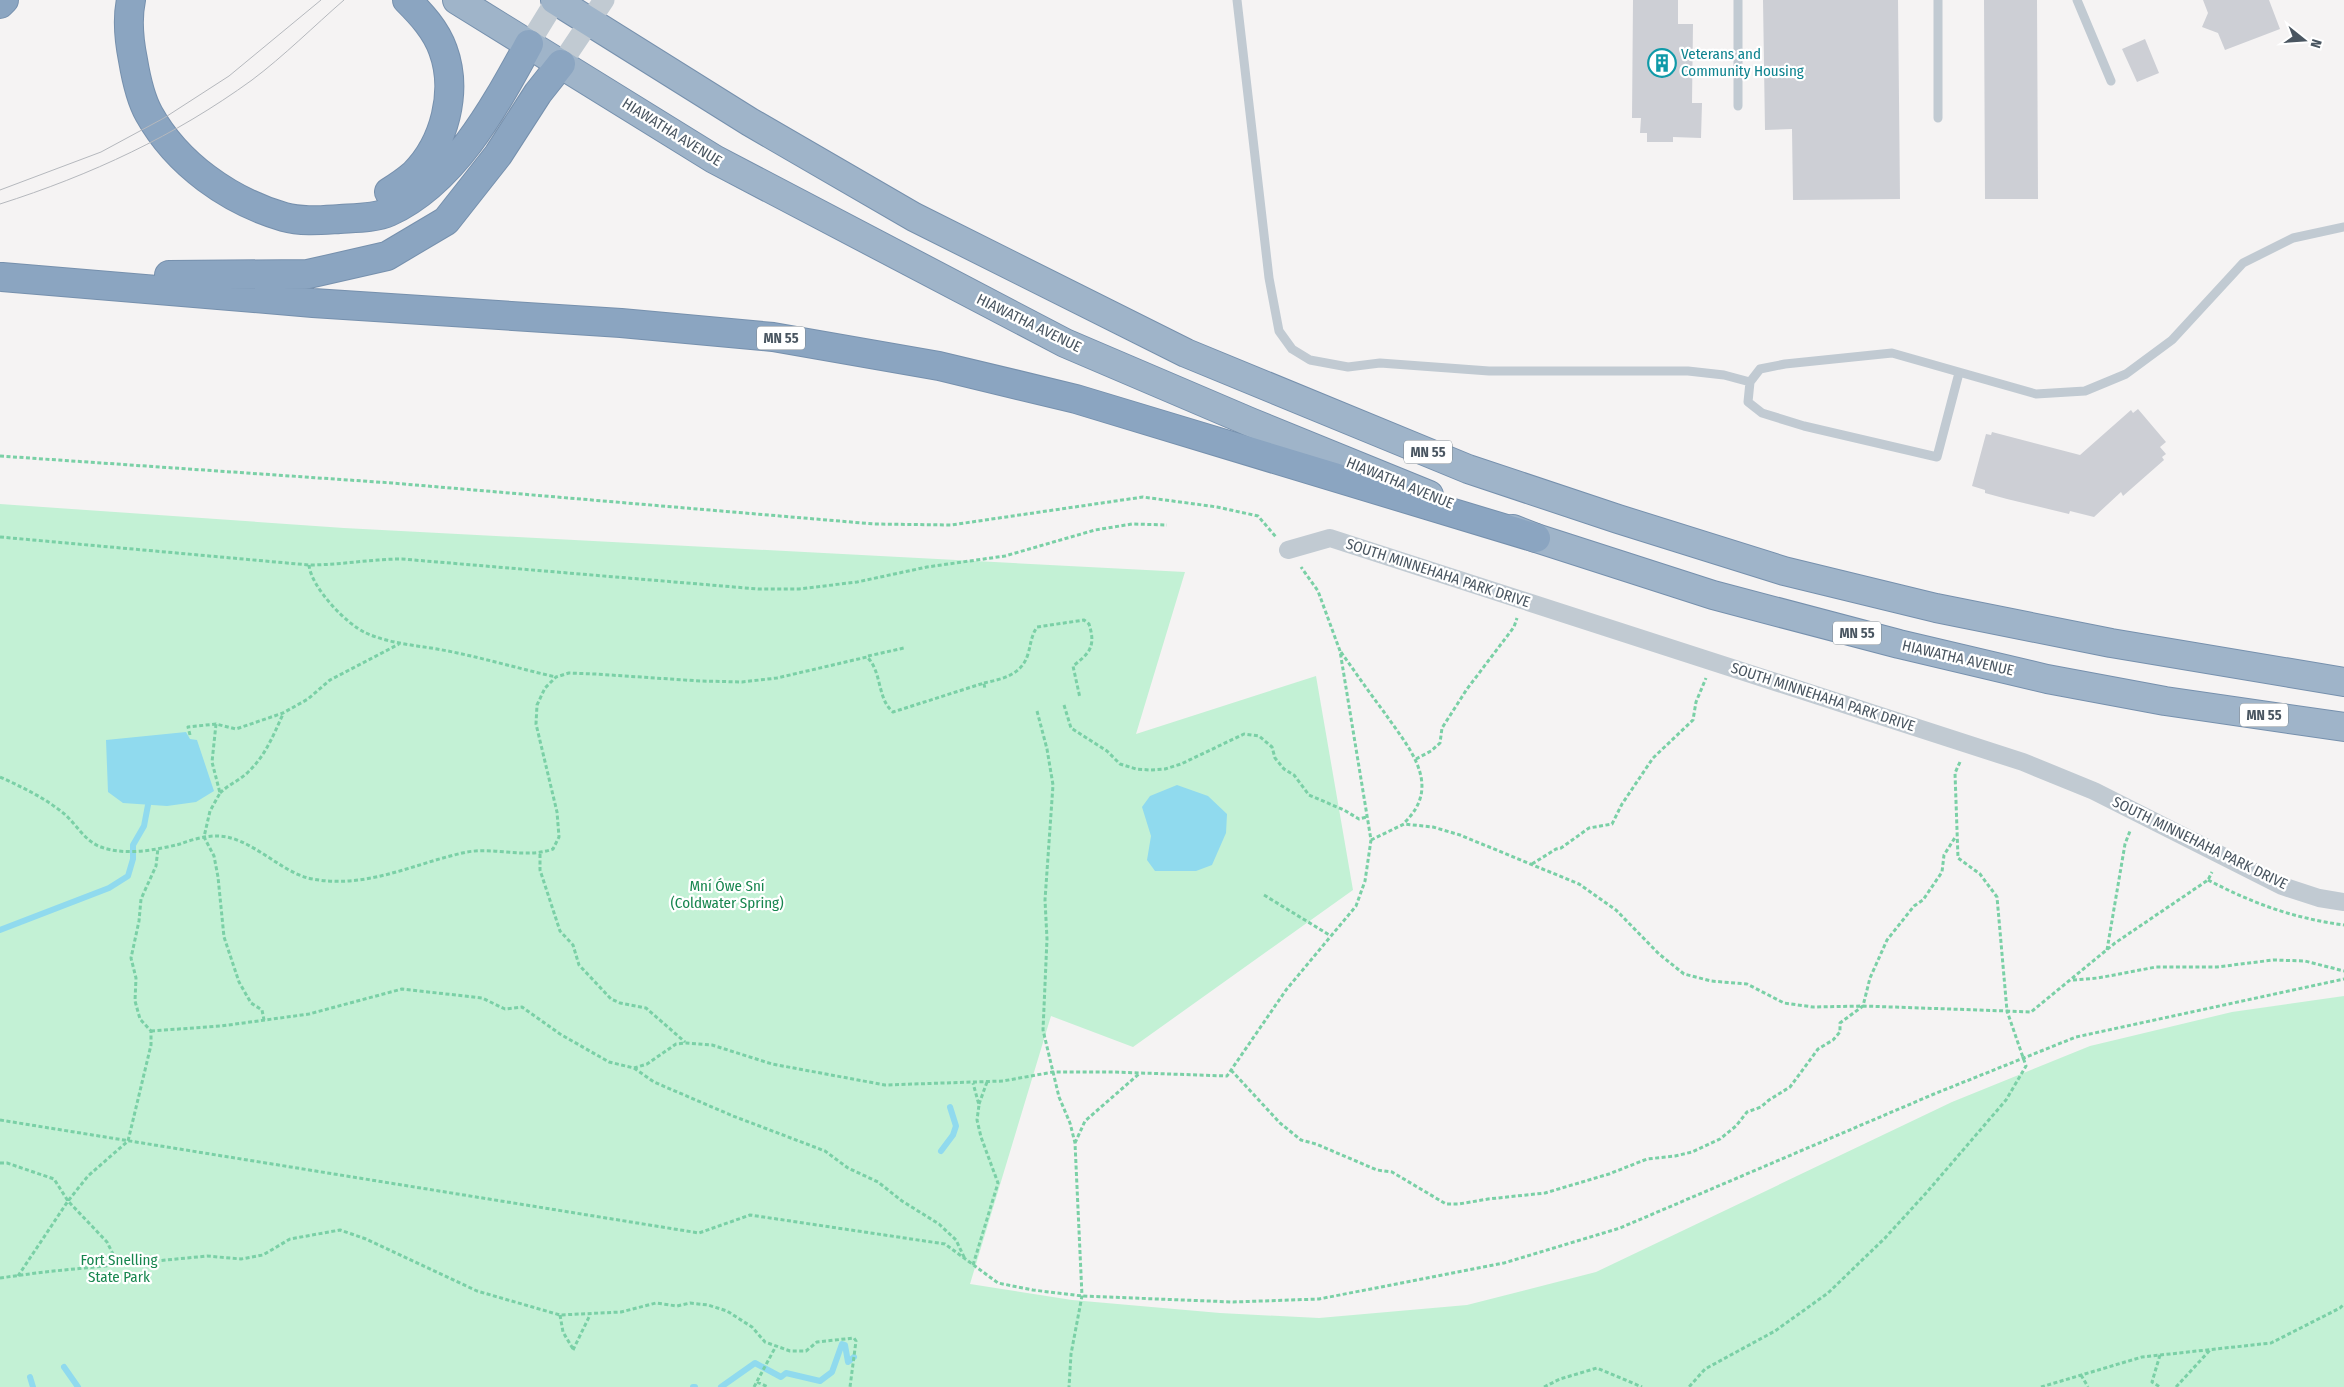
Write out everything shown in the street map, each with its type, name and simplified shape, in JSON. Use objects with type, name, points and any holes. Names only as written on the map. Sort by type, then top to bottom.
[{"type":"highway","points":[[0,4],[4,0]]},
{"type":"highway","points":[[131,0],[129,10],[130,44],[136,80],[149,114],[181,158],[226,193],[285,217],[319,221],[388,213],[429,184],[460,155],[501,96],[529,44]]},
{"type":"highway","points":[[347,218],[414,174],[436,143],[448,113],[450,82],[443,49],[426,19],[407,0]]},
{"type":"highway","name":"HIAWATHA AVENUE","points":[[457,0],[714,159],[1065,342],[1250,422],[1536,538],[1713,595],[1899,644],[2038,676],[2165,701],[2344,727]]},
{"type":"highway","name":"MN 55","points":[[556,0],[587,22],[750,122],[914,217],[1186,353],[1468,468],[1627,522],[1784,571],[1917,603],[2111,642],[2344,682]]},
{"type":"highway","points":[[1,277],[308,274],[387,256],[446,220],[498,155],[538,94],[561,64]]},
{"type":"highway","name":"MN 55","points":[[1,277],[313,303],[621,323],[783,339],[939,366],[1076,399],[1536,538]]},
{"type":"street","points":[[529,44],[556,0]]},
{"type":"street","points":[[561,64],[587,22],[604,0]]},
{"type":"street","name":"SOUTH MINNEHAHA PARK DRIVE","points":[[1288,550],[1330,538],[2023,762],[2094,791],[2282,886],[2318,898],[2344,902]]},
{"type":"lane","points":[[1237,0],[1269,278],[1279,331],[1292,349],[1310,360],[1348,367],[1380,364],[1489,371],[1688,371],[1724,375],[1750,382]]},
{"type":"lane","points":[[1738,0],[1738,106]]},
{"type":"lane","points":[[1938,0],[1938,118]]},
{"type":"lane","points":[[2077,0],[2111,81]]},
{"type":"lane","points":[[1959,373],[1937,457],[1804,426],[1762,413],[1748,402],[1750,382],[1760,369],[1784,364],[1892,353],[2036,394],[2085,391],[2126,374],[2172,340],[2243,262],[2292,238],[2344,227]]},
{"type":"path","points":[[0,456],[392,483],[874,524],[951,525],[1143,498],[1217,507],[1258,516],[1288,550],[1318,591],[1340,650],[1371,840],[1365,882],[1356,906],[1286,990],[1227,1076],[1053,1072],[987,1082],[885,1085],[772,1064],[712,1045],[686,1043],[676,1044],[647,1064],[634,1068]]},
{"type":"path","points":[[0,537],[309,565],[337,565],[380,559],[402,559],[758,589],[799,589],[857,582],[927,567],[1005,556],[1094,530],[1132,524],[1167,525]]},
{"type":"path","points":[[309,565],[314,582],[336,609],[365,633],[399,644],[437,649],[556,677]]},
{"type":"path","points":[[867,657],[874,663],[887,707],[893,712],[1012,676],[1028,656],[1029,646],[1037,627],[1084,620],[1090,624],[1093,644],[1088,653],[1073,666],[1080,698]]},
{"type":"path","points":[[1416,759],[1431,751],[1440,743],[1442,728],[1467,689],[1514,626]]},
{"type":"path","points":[[190,735],[188,727],[216,724],[236,729],[283,713],[308,699],[330,680],[399,644]]},
{"type":"path","points":[[0,777],[48,801],[64,814],[84,835],[101,847],[127,852],[138,851],[218,835],[232,839],[306,877],[324,881],[368,879],[468,852],[494,850],[540,854],[553,849],[559,837],[557,812],[536,724],[537,705],[545,688],[556,677],[569,673],[742,682],[777,678],[904,648]]},
{"type":"path","points":[[1340,650],[1416,759],[1422,792],[1420,803],[1413,815],[1404,824],[1371,840]]},
{"type":"path","points":[[984,683],[985,690]]},
{"type":"path","points":[[1532,864],[1589,828],[1612,824],[1622,804],[1653,758],[1694,720],[1696,702],[1704,685]]},
{"type":"path","points":[[1064,705],[1071,728],[1107,751],[1120,764],[1136,769],[1165,770],[1244,734],[1258,736],[1272,746],[1275,758],[1284,769],[1294,774],[1309,795],[1344,810],[1359,819],[1367,817]]},
{"type":"path","points":[[1037,711],[1047,749],[1053,785],[1046,900],[1047,939],[1043,1030],[1059,1097],[1070,1123],[1074,1143],[1082,1296],[1071,1354],[1069,1387]]},
{"type":"path","points":[[264,1020],[262,1010],[251,1003],[239,982],[224,937],[214,856],[204,837],[210,811],[220,793],[245,775],[269,746],[283,713]]},
{"type":"path","points":[[216,724],[212,762],[220,793]]},
{"type":"path","points":[[1690,1387],[1705,1369],[1775,1331],[1828,1293],[1878,1245],[1927,1192],[2006,1100],[2026,1066],[2007,1011],[1998,898],[1980,874],[1958,858],[1955,773],[1960,761]]},
{"type":"path","points":[[1404,824],[1433,828],[1460,835],[1579,884],[1616,910],[1659,954],[1684,974],[1712,981],[1748,984],[1784,1003],[1813,1007],[1862,1006],[2031,1012],[2107,950],[2208,880],[2211,874]]},
{"type":"path","points":[[2107,950],[2130,831]]},
{"type":"path","points":[[1231,1070],[1280,1123],[1301,1140],[1316,1144],[1377,1170],[1392,1172],[1446,1204],[1545,1193],[1608,1174],[1646,1159],[1692,1152],[1720,1139],[1736,1126],[1748,1112],[1761,1107],[1768,1100],[1790,1086],[1818,1049],[1833,1040],[1840,1032],[1840,1023],[1862,1006],[1870,978],[1887,940],[1914,906],[1923,900],[1942,872],[1944,855],[1956,836]]},
{"type":"path","points":[[18,1276],[68,1201],[88,1176],[128,1141],[151,1045],[151,1031],[140,1019],[135,1001],[136,978],[131,958],[139,921],[141,899],[156,866],[158,848]]},
{"type":"path","points":[[540,854],[540,870],[560,931],[574,945],[579,965],[611,999],[620,1003],[646,1008],[686,1043]]},
{"type":"path","points":[[2208,880],[2246,900],[2304,918],[2344,926]]},
{"type":"path","points":[[1264,895],[1331,936]]},
{"type":"path","points":[[2071,980],[2098,978],[2156,967],[2217,967],[2273,960],[2305,961],[2344,971]]},
{"type":"path","points":[[0,1120],[699,1233],[750,1215],[944,1244],[998,1283],[1033,1290],[1082,1296],[1233,1302],[1319,1299],[1504,1263],[1620,1228],[2076,1037],[2344,979]]},
{"type":"path","points":[[151,1031],[221,1026],[309,1014],[402,989],[482,998],[505,1009],[522,1007],[560,1034],[609,1062],[634,1068],[654,1082],[733,1116],[825,1151],[848,1168],[878,1182],[902,1202],[939,1224],[956,1240],[966,1260]]},
{"type":"path","points":[[1074,1143],[1085,1121],[1140,1073]]},
{"type":"path","points":[[973,1265],[998,1183],[981,1137],[977,1120],[979,1105],[987,1082]]},
{"type":"path","points":[[973,1083],[979,1105]]},
{"type":"path","points":[[0,1163],[8,1163],[54,1179],[68,1201],[107,1242],[118,1264]]},
{"type":"path","points":[[0,1278],[118,1264],[208,1256],[241,1259],[263,1255],[290,1239],[340,1230],[366,1239],[477,1292],[560,1314],[621,1312],[656,1303],[677,1306],[690,1303],[708,1305],[740,1318],[766,1342],[790,1351],[806,1351],[817,1342],[854,1338],[856,1341],[850,1387]]},
{"type":"path","points":[[2041,1387],[2142,1356],[2271,1343],[2340,1308],[2344,1304]]},
{"type":"path","points":[[560,1314],[563,1332],[573,1350],[590,1314]]},
{"type":"path","points":[[754,1387],[776,1346]]},
{"type":"path","points":[[2176,1387],[2211,1349]]},
{"type":"path","points":[[2160,1354],[2152,1382],[2160,1387]]},
{"type":"path","points":[[1544,1387],[1560,1379],[1597,1368],[1642,1387]]},
{"type":"path","points":[[2081,1375],[2088,1387]]},
{"type":"path","points":[[757,1382],[768,1387]]},
{"type":"green space","name":"Mní Ówe Sní (Coldwater Spring)","points":[[0,504],[344,528],[1185,572],[1136,734],[1316,676],[1353,890],[1133,1047],[1051,1016],[970,1284],[1072,1300],[1220,1313],[1319,1318],[1467,1305],[1596,1272],[1952,1102],[2090,1046],[2232,1012],[2344,996],[2344,1387],[0,1387]]},
{"type":"water","points":[[186,732],[190,739],[197,740],[214,791],[196,802],[167,806],[123,803],[108,792],[106,740]]},
{"type":"water","points":[[1177,785],[1208,796],[1227,814],[1226,833],[1212,865],[1196,871],[1155,871],[1147,860],[1151,836],[1142,807],[1150,796]]},
{"type":"building","name":"Veterans and Community Housing","points":[[1633,0],[1678,0],[1678,24],[1693,24],[1692,103],[1702,103],[1701,138],[1673,137],[1673,142],[1647,142],[1647,133],[1640,133],[1641,118],[1632,118]]},
{"type":"building","points":[[1763,0],[1898,0],[1900,199],[1793,200],[1792,129],[1765,130]]},
{"type":"building","points":[[1984,0],[2037,0],[2038,199],[1985,199]]},
{"type":"building","points":[[2203,0],[2269,0],[2280,29],[2225,50],[2218,33],[2202,27],[2208,13]]},
{"type":"building","points":[[2145,39],[2159,73],[2137,82],[2122,49]]},
{"type":"building","points":[[2138,409],[2166,442],[2160,447],[2166,454],[2162,457],[2164,460],[2123,496],[2121,492],[2094,517],[2070,511],[2069,514],[2007,499],[1985,493],[1985,490],[1972,486],[1986,434],[1991,435],[1992,432],[2080,455],[2131,410],[2133,413]]},
{"type":"waterway","points":[[0,930],[109,888],[128,876],[133,859],[133,845],[144,826],[148,805]]},
{"type":"waterway","points":[[941,1151],[953,1135],[956,1126],[950,1107]]},
{"type":"waterway","points":[[721,1387],[755,1363],[781,1377],[786,1373],[820,1381],[832,1372],[842,1344],[845,1345],[848,1362],[854,1357]]},
{"type":"waterway","points":[[64,1367],[78,1387]]},
{"type":"waterway","points":[[30,1377],[33,1387]]},
{"type":"tram line","points":[[0,190],[101,152],[164,118],[229,76],[321,0]]},
{"type":"tram line","points":[[0,204],[34,193],[99,167],[193,119],[264,71],[344,0]]},
{"type":"place","name":"Veterans and Community Housing","points":[[1662,63]]},
{"type":"park label","name":"Fort Snelling State Park","points":[[119,1268]]}]
